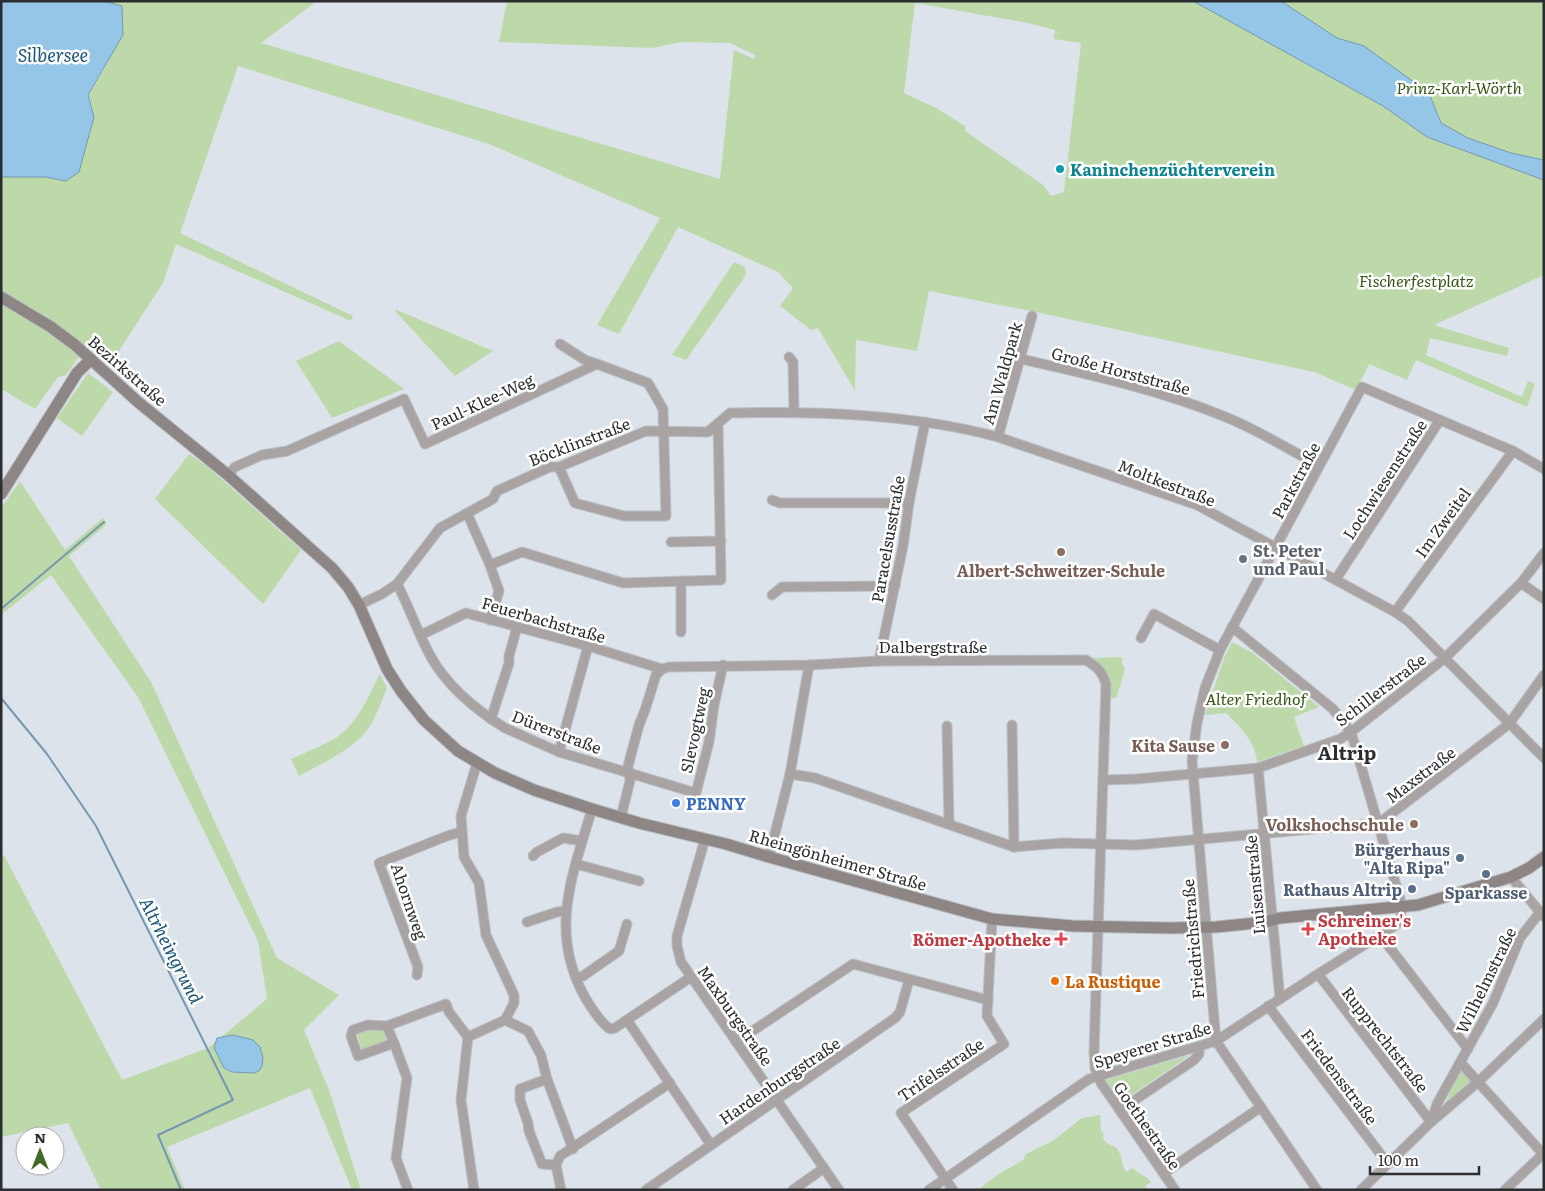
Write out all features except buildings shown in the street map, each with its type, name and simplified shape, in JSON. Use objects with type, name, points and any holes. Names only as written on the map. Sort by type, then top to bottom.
[{"type":"street","name":"Bezirkstraße","points":[[1,297],[51,327],[91,359],[138,402],[228,475],[332,568],[348,587],[359,605]]},
{"type":"street","name":"Am Waldpark","points":[[998,438],[1032,316]]},
{"type":"street","points":[[559,467],[575,503],[624,516],[666,516],[663,409],[648,383],[585,360],[560,344]]},
{"type":"street","points":[[789,357],[793,362],[794,412]]},
{"type":"street","points":[[1,494],[77,373],[91,359]]},
{"type":"street","name":"Große Horststraße","points":[[1021,359],[1156,391],[1230,418],[1319,465]]},
{"type":"street","name":"Paul-Klee-Weg","points":[[228,475],[236,467],[262,455],[287,451],[404,399],[425,444],[597,364]]},
{"type":"street","name":"Parkstraße","points":[[1192,774],[1197,723],[1206,688],[1220,650],[1362,387],[1513,451],[1544,469]]},
{"type":"street","name":"Moltkestraße","points":[[794,412],[925,422],[971,430],[1197,506],[1395,612],[1445,658],[1544,758]]},
{"type":"street","name":"Böcklinstraße","points":[[359,605],[397,584],[440,528],[493,500],[497,491],[550,467],[559,467],[646,431],[708,432],[730,413],[794,412]]},
{"type":"street","name":"Lochwiesenstraße","points":[[1336,579],[1440,420]]},
{"type":"street","name":"Paracelsusstraße","points":[[879,661],[903,546],[909,503],[925,422]]},
{"type":"street","points":[[490,565],[522,552],[623,583],[721,580],[718,423]]},
{"type":"street","name":"Im Zweitel","points":[[1395,612],[1513,451]]},
{"type":"street","points":[[772,500],[780,503],[909,503]]},
{"type":"street","points":[[467,513],[490,565],[499,591],[490,620]]},
{"type":"street","points":[[671,542],[721,541]]},
{"type":"street","name":"Schillerstraße","points":[[1103,780],[1136,779],[1258,768],[1340,739],[1352,732],[1445,658],[1521,583],[1544,553]]},
{"type":"street","points":[[680,581],[681,632]]},
{"type":"street","points":[[1521,583],[1544,599]]},
{"type":"street","name":"Dürerstraße","points":[[397,584],[432,657],[455,690],[505,728],[559,752],[629,774]]},
{"type":"street","points":[[772,595],[782,587],[894,586]]},
{"type":"street","name":"Rheingönheimer Straße","points":[[359,605],[387,669],[401,692],[424,720],[440,735],[477,763],[534,790],[592,809],[726,844],[992,919],[1098,927],[1216,927],[1402,908],[1434,902],[1511,877],[1529,868],[1544,857]]},
{"type":"street","name":"Feuerbachstraße","points":[[421,635],[466,613],[588,646],[662,669]]},
{"type":"street","points":[[1140,638],[1154,614],[1220,650]]},
{"type":"street","points":[[492,719],[509,663],[509,656],[517,627]]},
{"type":"street","points":[[1232,628],[1333,709],[1352,732],[1402,902],[1402,908]]},
{"type":"street","points":[[559,752],[588,646]]},
{"type":"street","name":"Dalbergstraße","points":[[662,669],[678,665],[809,666],[879,661],[1086,660],[1098,667],[1103,674],[1106,684],[1098,927]]},
{"type":"street","name":"Slevogtweg","points":[[629,774],[696,793],[709,742],[714,705],[723,665]]},
{"type":"street","points":[[768,857],[790,774],[809,666]]},
{"type":"street","points":[[621,817],[630,781],[628,766],[639,725],[656,675],[662,669]]},
{"type":"street","name":"Maxstraße","points":[[1014,847],[1064,843],[1136,845],[1379,823],[1509,724],[1544,675]]},
{"type":"street","points":[[790,774],[815,778],[1014,847],[1012,725]]},
{"type":"street","points":[[947,726],[949,824]]},
{"type":"street","points":[[468,1036],[505,1020],[514,1003],[514,995],[486,935],[479,883],[464,857],[461,816],[477,763]]},
{"type":"street","name":"Luisenstraße","points":[[1258,768],[1280,999]]},
{"type":"street","name":"Friedrichstraße","points":[[1192,774],[1216,1041],[1317,1190]]},
{"type":"street","points":[[592,809],[565,911],[571,964],[589,1002],[607,1027],[610,1029],[615,1028],[690,977]]},
{"type":"street","name":"Ahornweg","points":[[417,975],[418,967],[379,863],[461,832]]},
{"type":"street","points":[[533,856],[563,838],[582,841]]},
{"type":"street","name":"Maxburgstraße","points":[[705,839],[677,936],[677,946],[682,962],[690,977],[838,1190]]},
{"type":"street","points":[[576,864],[639,881]]},
{"type":"street","points":[[1511,877],[1542,914]]},
{"type":"street","name":"Speyerer Straße","points":[[929,1190],[1089,1079],[1199,1048],[1216,1041],[1396,925],[1401,917],[1402,908]]},
{"type":"street","points":[[528,922],[565,911]]},
{"type":"street","name":"Wilhelmstraße","points":[[1431,1122],[1437,1104],[1493,1003],[1520,938],[1542,914]]},
{"type":"street","name":"Trifelsstraße","points":[[946,1179],[901,1113],[1004,1044],[987,1016],[992,919]]},
{"type":"street","points":[[576,978],[583,976],[619,952],[627,924]]},
{"type":"street","name":"Goethestraße","points":[[1098,927],[1094,1068],[1097,1076],[1175,1190]]},
{"type":"street","points":[[1380,935],[1468,1049]]},
{"type":"street","points":[[736,1042],[853,964],[988,1000]]},
{"type":"street","name":"Rupprechtstraße","points":[[1318,974],[1431,1122]]},
{"type":"street","name":"Hardenburgstraße","points":[[646,1190],[895,1018],[900,1012],[909,980]]},
{"type":"street","points":[[394,1043],[358,1056],[351,1036],[354,1030],[368,1024],[387,1026],[446,1004],[449,1012],[468,1036],[461,1100],[474,1190]]},
{"type":"street","name":"Friedensstraße","points":[[1268,1006],[1388,1164]]},
{"type":"street","name":"Wilhelmstraße","points":[[1361,1190],[1431,1122],[1478,1082],[1544,1018]]},
{"type":"street","points":[[505,1020],[528,1031],[541,1055],[573,1149]]},
{"type":"street","points":[[627,1020],[711,1145]]},
{"type":"street","points":[[387,1026],[407,1078],[396,1158],[408,1190]]},
{"type":"street","points":[[1120,1110],[1194,1060],[1199,1054],[1199,1048]]},
{"type":"street","points":[[1460,1063],[1543,1155],[1505,1190]]},
{"type":"street","points":[[548,1078],[520,1089],[520,1100],[529,1131],[542,1164],[556,1165]]},
{"type":"street","points":[[561,1190],[556,1165],[560,1156],[670,1084]]},
{"type":"street","points":[[1164,1173],[1261,1107]]},
{"type":"street","points":[[793,1190],[824,1168]]},
{"type":"street","points":[[946,1179],[954,1190]]},
{"type":"green space","points":[[103,1],[317,1],[261,43],[720,179],[734,50],[754,59],[755,55],[730,43],[681,42],[652,48],[499,42],[507,1],[1544,1],[1544,275],[1434,325],[1509,348],[1507,356],[1430,338],[1426,355],[1522,397],[1528,381],[1535,384],[1527,407],[1416,360],[1407,380],[1369,364],[1356,390],[1314,372],[929,291],[917,351],[856,340],[855,391],[818,328],[811,330],[780,306],[793,288],[778,272],[678,227],[619,334],[597,325],[660,218],[489,144],[238,66],[180,233],[353,316],[351,321],[176,244],[163,283],[113,360],[90,341],[66,375],[58,377],[35,409],[1,389],[1,177],[45,177],[66,181],[94,117],[88,95],[109,61],[122,6]],"holes":[[[915,3],[1028,23],[1055,30],[1054,39],[1081,43],[1064,192],[1051,196],[1043,185],[965,131],[965,126],[936,108],[904,93]]]},
{"type":"green space","points":[[734,262],[745,267],[746,275],[686,360],[672,355]]},
{"type":"green space","points":[[397,310],[493,351],[455,376],[395,311]]},
{"type":"green space","points":[[339,341],[404,389],[332,418],[296,361]]},
{"type":"green space","points":[[88,373],[113,392],[82,436],[57,418]]},
{"type":"green space","points":[[189,454],[208,467],[301,550],[263,604],[155,499]]},
{"type":"green space","points":[[20,481],[65,550],[103,518],[107,524],[69,556],[151,682],[277,958],[339,995],[304,1030],[329,1090],[361,1190],[352,1190],[310,1088],[167,1147],[185,1190],[101,1190],[68,1123],[54,1126],[15,1126],[15,1134],[1,1137],[1,853],[5,857],[122,1080],[208,1048],[267,999],[258,941],[138,697],[51,575],[1,615],[1,508]]},
{"type":"green space","name":"Alter Friedhof","points":[[1232,642],[1253,653],[1319,707],[1294,717],[1304,746],[1257,762],[1254,748],[1250,741],[1242,729],[1226,713],[1205,715],[1224,658]]},
{"type":"green space","points":[[1122,657],[1122,665],[1125,670],[1116,698],[1109,698],[1109,682],[1106,672],[1092,658]]},
{"type":"green space","points":[[380,674],[387,688],[369,728],[358,740],[342,752],[299,776],[291,759],[326,743],[344,731],[357,716]]},
{"type":"green space","points":[[374,1026],[387,1027],[392,1042],[362,1051],[357,1033]]},
{"type":"green space","points":[[1190,1055],[1121,1102],[1106,1080]]},
{"type":"green space","points":[[1461,1070],[1472,1082],[1445,1103]]},
{"type":"green space","points":[[1100,1115],[1101,1130],[1104,1135],[1102,1137],[1117,1149],[1126,1172],[1133,1168],[1151,1182],[1145,1186],[1148,1190],[978,1190],[997,1175],[1023,1160],[1026,1154],[1054,1140],[1082,1118]]},
{"type":"water","name":"Silbersee","points":[[1,1],[103,1],[122,6],[123,35],[88,95],[94,117],[79,172],[66,181],[45,177],[1,177]]},
{"type":"water","points":[[1193,1],[1281,1],[1337,38],[1364,46],[1429,93],[1441,123],[1468,138],[1511,153],[1544,160],[1544,180],[1427,137],[1383,106]]},
{"type":"water","points":[[233,1035],[253,1040],[260,1047],[263,1058],[259,1071],[254,1073],[232,1072],[224,1068],[214,1048],[217,1038]]},
{"type":"waterway","points":[[1,609],[104,522]]},
{"type":"waterway","name":"Altrheingrund","points":[[1,698],[47,754],[96,826],[233,1100],[158,1135],[181,1190]]},
{"type":"place","name":"Kaninchenzüchterverein","points":[[1060,169]]},
{"type":"place","name":"Albert-Schweitzer-Schule","points":[[1061,552]]},
{"type":"place","name":"St. Peter und Paul","points":[[1243,559]]},
{"type":"place","name":"Kita Sause","points":[[1225,745]]},
{"type":"place","name":"PENNY","points":[[676,803]]},
{"type":"place","name":"Volkshochschule","points":[[1414,824]]},
{"type":"place","name":"Bürgerhaus \"Alta Ripa\"","points":[[1460,858]]},
{"type":"place","name":"Sparkasse","points":[[1486,874]]},
{"type":"place","name":"Rathaus Altrip","points":[[1412,889]]},
{"type":"place","name":"Schreiner's Apotheke","points":[[1308,929]]},
{"type":"place","name":"Römer-Apotheke","points":[[1061,939]]},
{"type":"place","name":"La Rustique","points":[[1055,981]]},
{"type":"district","name":"Altrip","points":[[1347,752]]},
{"type":"park label","name":"Prinz-Karl-Wörth","points":[[1459,87]]},
{"type":"park label","name":"Fischerfestplatz","points":[[1416,280]]}]
